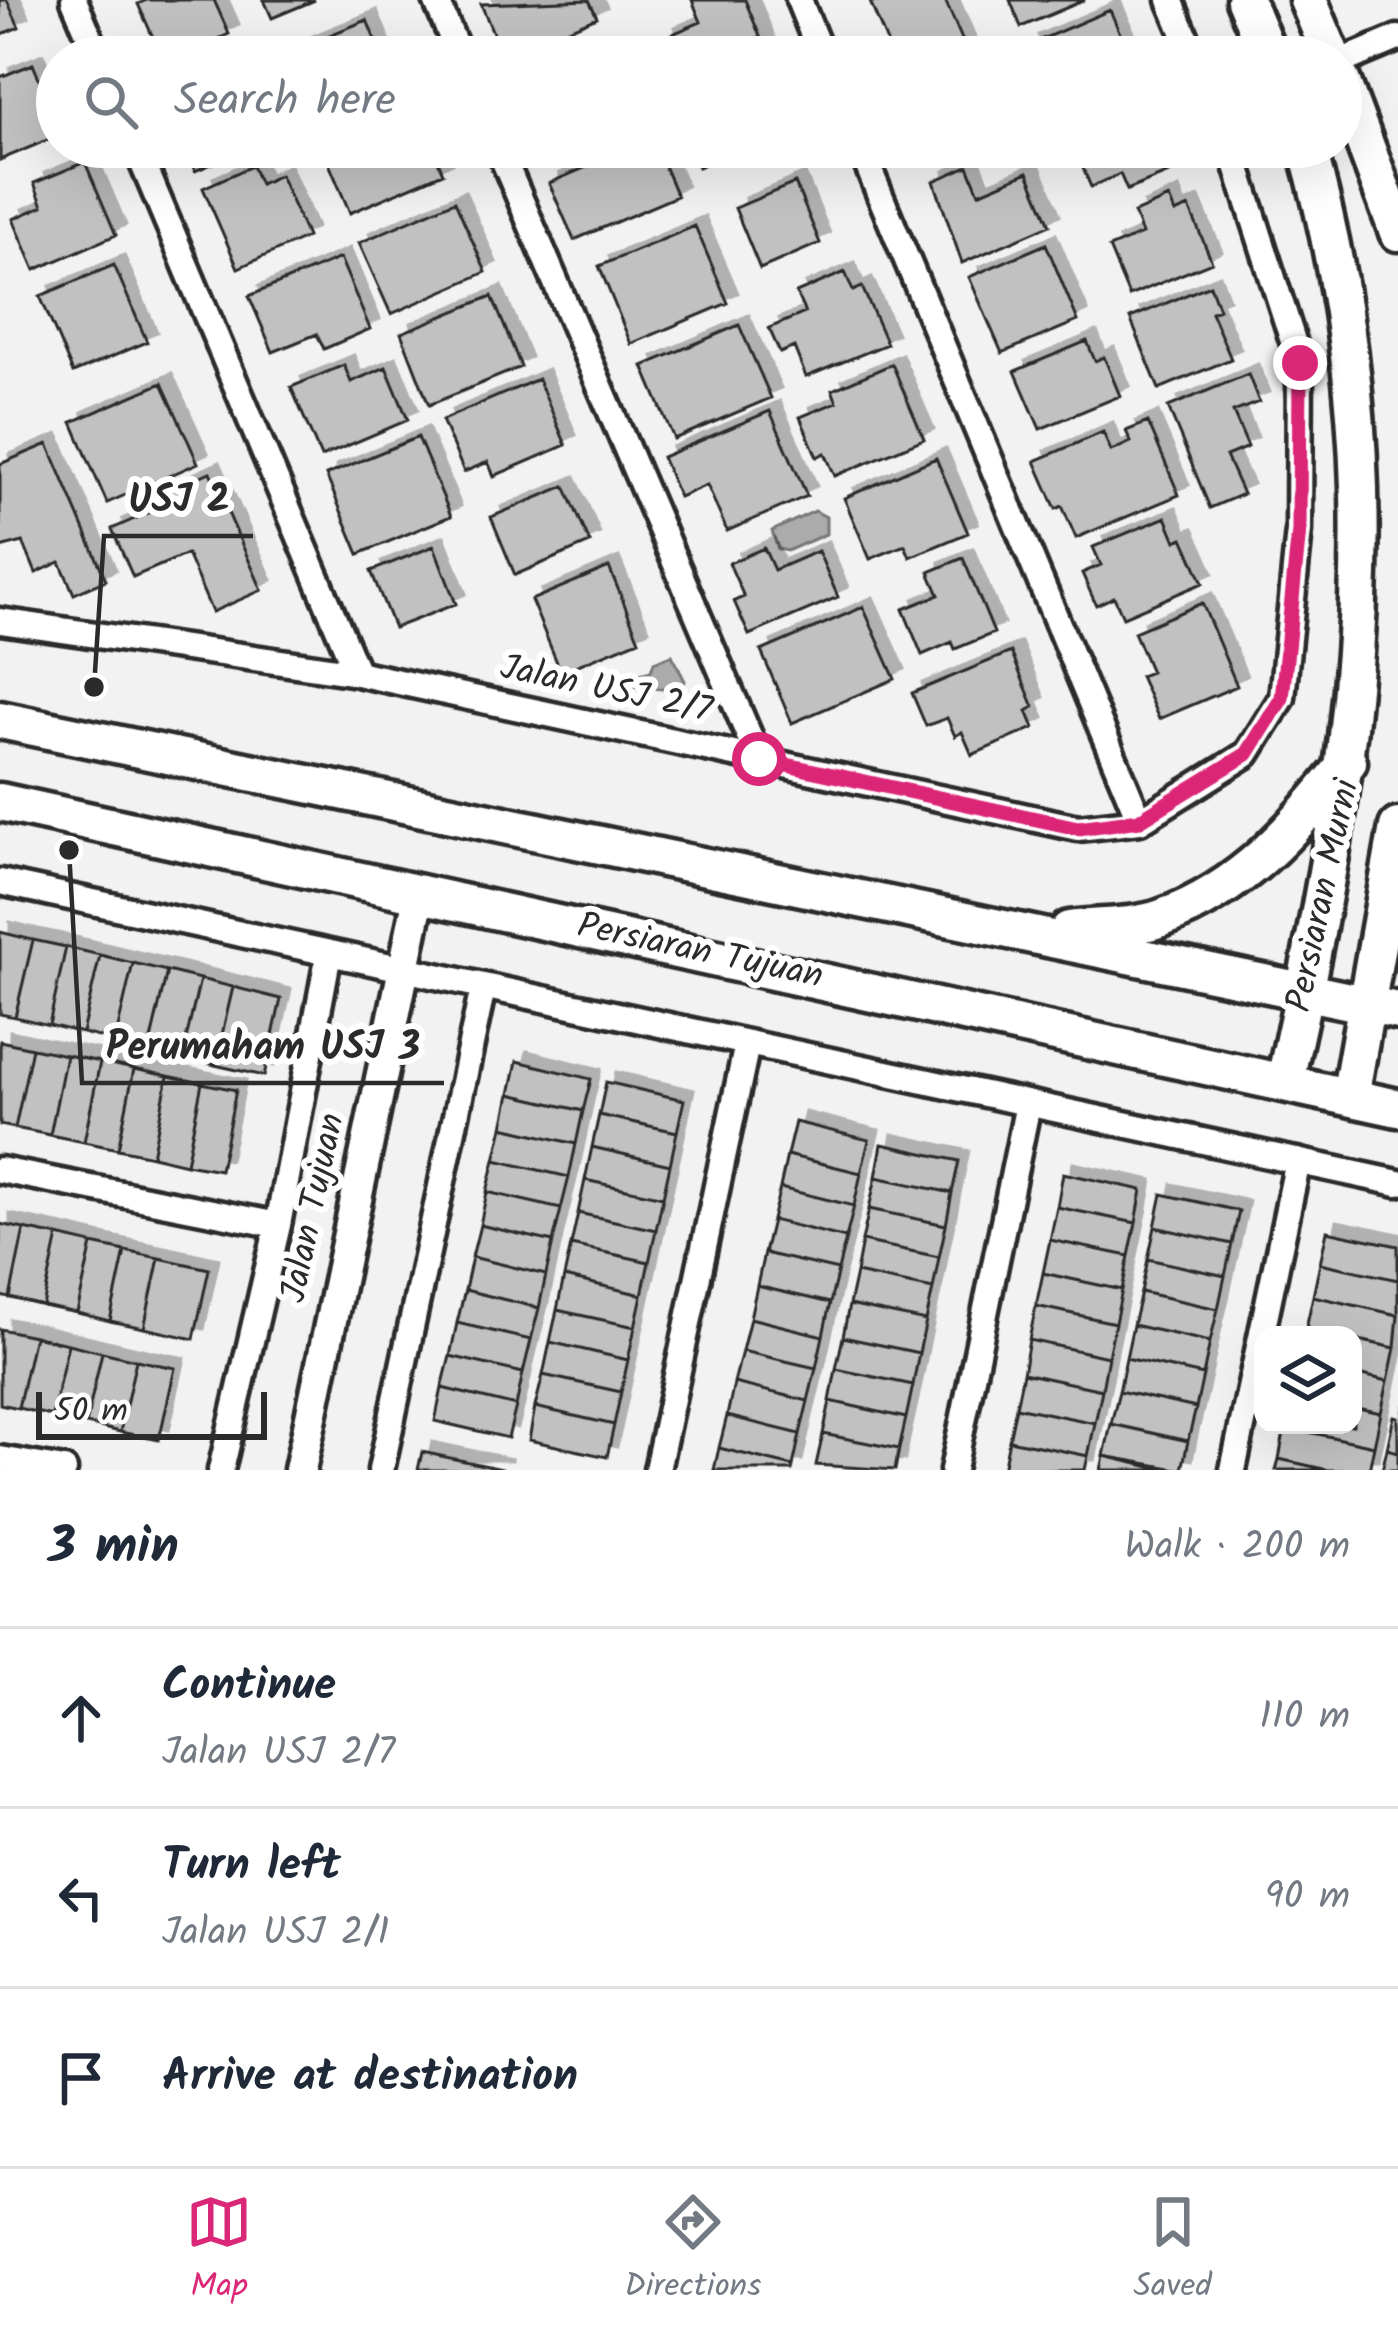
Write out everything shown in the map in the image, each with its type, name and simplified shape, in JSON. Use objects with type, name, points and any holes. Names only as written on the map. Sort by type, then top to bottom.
[{"type":"main road","points":[[1245,0],[1260,36]]},
{"type":"main road","points":[[1308,0],[1323,36]]},
{"type":"main road","points":[[1362,136],[1398,232]]},
{"type":"main road","name":"Persiaran Murni","points":[[1286,1080],[1375,644],[1383,513],[1375,398],[1354,282],[1314,168]]},
{"type":"main road","points":[[0,720],[1381,1007]]},
{"type":"main road","points":[[1041,933],[1160,919],[1230,885],[1295,828],[1354,754]]},
{"type":"main road","name":"Persiaran Tujuan","points":[[0,802],[1398,1108]]},
{"type":"main road","name":"Persiaran Murni","points":[[1350,1097],[1381,1007],[1398,827]]},
{"type":"street","points":[[74,0],[89,36]]},
{"type":"street","points":[[436,0],[451,36]]},
{"type":"street","points":[[799,0],[814,36]]},
{"type":"street","points":[[1169,0],[1185,36]]},
{"type":"street","points":[[1362,53],[1398,38]]},
{"type":"street","points":[[145,168],[357,673]]},
{"type":"street","points":[[507,168],[759,759]]},
{"type":"street","points":[[869,168],[1140,820]]},
{"type":"street","name":"Jalan USJ 2/7","points":[[0,621],[357,673],[1078,828],[1140,820],[1247,754],[1282,698],[1299,530],[1300,363],[1238,168]]},
{"type":"street","points":[[0,882],[1398,1183]]},
{"type":"street","name":"Jalan Tujuan","points":[[299,1470],[420,891]]},
{"type":"street","points":[[221,1470],[278,1225],[329,953]]},
{"type":"street","points":[[381,1470],[483,988]]},
{"type":"street","points":[[657,1470],[747,1044]]},
{"type":"street","points":[[953,1470],[1028,1104]]},
{"type":"street","points":[[1233,1470],[1298,1161]]},
{"type":"street","points":[[0,1170],[278,1225]]},
{"type":"street","points":[[0,1459],[64,1470]]},
{"type":"shaded area","points":[[815,511],[826,517],[826,534],[787,551],[778,549],[772,531]]},
{"type":"shaded area","points":[[672,655],[685,681],[681,691],[633,686],[629,677],[651,671],[654,662]]},
{"type":"building","points":[[0,0],[7,0],[19,27],[0,35]]},
{"type":"building","points":[[214,0],[229,34],[152,36],[138,4]]},
{"type":"building","points":[[264,0],[315,0],[272,18]]},
{"type":"building","points":[[589,0],[597,17],[552,36],[494,36],[481,4]]},
{"type":"building","points":[[692,0],[745,0],[760,36],[667,36],[701,22]]},
{"type":"building","points":[[945,0],[961,36],[884,36],[870,2]]},
{"type":"building","points":[[1010,0],[1085,0],[1021,27]]},
{"type":"building","points":[[1110,10],[1121,36],[1049,36]]},
{"type":"building","points":[[367,20],[373,36],[327,36]]},
{"type":"building","points":[[33,64],[36,71],[36,145],[0,160],[0,77]]},
{"type":"building","points":[[70,168],[88,168],[116,235],[35,270],[13,219],[43,206],[34,183]]},
{"type":"building","points":[[248,168],[253,168],[260,184],[280,175],[307,237],[238,268],[203,188]]},
{"type":"building","points":[[331,168],[441,168],[443,173],[350,213]]},
{"type":"building","points":[[584,168],[665,168],[677,196],[574,240],[549,183]]},
{"type":"building","points":[[969,168],[979,193],[1028,172],[1050,225],[962,263],[934,181]]},
{"type":"building","points":[[1083,168],[1174,171],[1127,190],[1120,174],[1091,187]]},
{"type":"building","points":[[795,183],[820,243],[760,269],[735,208]]},
{"type":"building","points":[[1169,198],[1175,213],[1189,207],[1212,262],[1129,296],[1109,248],[1142,234],[1134,213]]},
{"type":"building","points":[[455,201],[486,272],[391,314],[359,243]]},
{"type":"building","points":[[695,226],[728,303],[631,344],[599,266]]},
{"type":"building","points":[[1046,244],[1078,321],[1002,353],[969,277]]},
{"type":"building","points":[[340,258],[370,329],[324,349],[317,334],[273,352],[249,296]]},
{"type":"building","points":[[114,265],[147,342],[73,373],[40,296]]},
{"type":"building","points":[[845,272],[853,291],[862,287],[887,344],[806,377],[794,347],[780,353],[769,328],[805,313],[796,293]]},
{"type":"building","points":[[1210,285],[1219,309],[1211,312],[1231,359],[1159,389],[1130,318]]},
{"type":"building","points":[[492,296],[521,367],[429,405],[401,333]]},
{"type":"building","points":[[739,325],[771,398],[674,439],[643,366]]},
{"type":"building","points":[[1087,341],[1095,361],[1104,357],[1120,396],[1040,429],[1015,371]]},
{"type":"building","points":[[892,364],[924,439],[835,476],[825,453],[817,457],[800,417],[837,402],[832,390]]},
{"type":"building","points":[[344,365],[351,382],[386,367],[408,420],[321,457],[291,387]]},
{"type":"building","points":[[1248,374],[1259,402],[1233,412],[1248,447],[1226,456],[1243,494],[1210,508],[1168,407]]},
{"type":"building","points":[[538,379],[566,445],[494,476],[488,462],[464,472],[442,420]]},
{"type":"building","points":[[162,383],[198,463],[107,503],[72,422]]},
{"type":"building","points":[[770,411],[807,496],[727,531],[707,485],[679,497],[662,457]]},
{"type":"building","points":[[1148,422],[1179,495],[1076,538],[1062,506],[1056,509],[1035,461],[1103,432],[1111,451],[1131,442],[1126,431]]},
{"type":"building","points":[[418,437],[451,516],[359,554],[326,475]]},
{"type":"building","points":[[48,444],[106,580],[74,594],[60,562],[36,573],[23,542],[0,548],[0,464]]},
{"type":"building","points":[[936,458],[968,533],[910,557],[905,545],[870,559],[844,498]]},
{"type":"building","points":[[210,472],[262,590],[212,612],[187,554],[133,577],[112,529],[148,513],[143,502]]},
{"type":"building","points":[[565,486],[590,543],[515,575],[491,517]]},
{"type":"building","points":[[1166,517],[1176,541],[1183,538],[1203,583],[1123,617],[1114,597],[1096,605],[1082,573],[1101,565],[1093,547]]},
{"type":"building","points":[[434,546],[456,604],[394,628],[371,571]]},
{"type":"building","points":[[764,548],[774,570],[818,551],[838,597],[749,635],[734,601],[744,597],[729,563]]},
{"type":"building","points":[[963,558],[994,633],[955,649],[952,642],[922,655],[903,609],[939,595],[929,572]]},
{"type":"building","points":[[609,567],[639,640],[561,672],[531,600]]},
{"type":"building","points":[[1202,603],[1237,686],[1159,719],[1140,676],[1151,672],[1134,632]]},
{"type":"building","points":[[863,607],[895,679],[792,723],[761,651]]},
{"type":"building","points":[[1011,652],[1034,707],[1027,711],[1034,728],[972,755],[962,732],[955,736],[947,718],[926,726],[912,693]]},
{"type":"building","points":[[0,932],[33,940],[15,1017],[0,1014]]},
{"type":"building","points":[[33,940],[66,947],[49,1025],[15,1017]]},
{"type":"building","points":[[66,947],[100,955],[82,1033],[49,1025]]},
{"type":"building","points":[[100,955],[133,963],[115,1041],[82,1033]]},
{"type":"building","points":[[133,963],[167,971],[149,1049],[115,1041]]},
{"type":"building","points":[[167,971],[200,979],[182,1057],[149,1049]]},
{"type":"building","points":[[200,979],[233,987],[215,1065],[182,1057]]},
{"type":"building","points":[[233,987],[281,999],[264,1076],[215,1065]]},
{"type":"building","points":[[0,1041],[32,1048],[15,1128],[0,1125]]},
{"type":"building","points":[[32,1048],[66,1055],[50,1135],[15,1128]]},
{"type":"building","points":[[66,1055],[100,1062],[84,1142],[50,1135]]},
{"type":"building","points":[[517,1061],[591,1079],[583,1111],[510,1094]]},
{"type":"building","points":[[100,1062],[134,1069],[118,1149],[84,1142]]},
{"type":"building","points":[[134,1069],[168,1076],[152,1156],[118,1149]]},
{"type":"building","points":[[168,1076],[202,1083],[186,1164],[152,1156]]},
{"type":"building","points":[[606,1082],[684,1100],[677,1132],[599,1115]]},
{"type":"building","points":[[202,1083],[236,1090],[220,1170],[186,1164]]},
{"type":"building","points":[[510,1094],[583,1111],[576,1144],[503,1127]]},
{"type":"building","points":[[599,1115],[677,1132],[670,1165],[592,1147]]},
{"type":"building","points":[[795,1122],[869,1140],[861,1173],[787,1155]]},
{"type":"building","points":[[503,1127],[576,1144],[569,1177],[495,1160]]},
{"type":"building","points":[[882,1144],[959,1161],[952,1193],[876,1177]]},
{"type":"building","points":[[592,1147],[670,1165],[663,1197],[585,1180]]},
{"type":"building","points":[[787,1155],[861,1173],[854,1206],[780,1188]]},
{"type":"building","points":[[495,1160],[569,1177],[561,1209],[487,1192]]},
{"type":"building","points":[[1063,1173],[1142,1190],[1136,1223],[1057,1207]]},
{"type":"building","points":[[876,1177],[952,1193],[946,1225],[869,1209]]},
{"type":"building","points":[[585,1180],[663,1197],[656,1230],[578,1213]]},
{"type":"building","points":[[780,1188],[854,1206],[846,1238],[772,1220]]},
{"type":"building","points":[[487,1192],[561,1209],[553,1242],[480,1225]]},
{"type":"building","points":[[1162,1194],[1239,1211],[1232,1244],[1155,1227]]},
{"type":"building","points":[[1057,1207],[1136,1223],[1129,1256],[1050,1240]]},
{"type":"building","points":[[869,1209],[946,1225],[939,1257],[862,1241]]},
{"type":"building","points":[[578,1213],[656,1230],[649,1262],[571,1245]]},
{"type":"building","points":[[772,1220],[846,1238],[838,1270],[764,1253]]},
{"type":"building","points":[[0,1224],[24,1229],[10,1298],[0,1296]]},
{"type":"building","points":[[480,1225],[553,1242],[546,1275],[472,1257]]},
{"type":"building","points":[[1155,1227],[1232,1244],[1225,1276],[1148,1259]]},
{"type":"building","points":[[24,1229],[58,1236],[43,1306],[10,1298]]},
{"type":"building","points":[[1327,1231],[1398,1246],[1398,1280],[1320,1263]]},
{"type":"building","points":[[58,1236],[92,1244],[77,1313],[43,1306]]},
{"type":"building","points":[[1050,1240],[1129,1256],[1122,1290],[1043,1273]]},
{"type":"building","points":[[862,1241],[939,1257],[933,1289],[856,1273]]},
{"type":"building","points":[[92,1244],[125,1251],[110,1321],[77,1313]]},
{"type":"building","points":[[571,1245],[649,1262],[642,1295],[564,1277]]},
{"type":"building","points":[[125,1251],[159,1258],[144,1328],[110,1321]]},
{"type":"building","points":[[764,1253],[838,1270],[830,1303],[757,1286]]},
{"type":"building","points":[[472,1257],[546,1275],[539,1308],[465,1290]]},
{"type":"building","points":[[159,1258],[209,1269],[194,1339],[144,1328]]},
{"type":"building","points":[[1148,1259],[1225,1276],[1218,1309],[1141,1292]]},
{"type":"building","points":[[1320,1263],[1398,1280],[1398,1315],[1313,1296]]},
{"type":"building","points":[[856,1273],[933,1289],[926,1321],[849,1305]]},
{"type":"building","points":[[1043,1273],[1122,1290],[1115,1323],[1036,1306]]},
{"type":"building","points":[[564,1277],[642,1295],[635,1327],[557,1310]]},
{"type":"building","points":[[757,1286],[830,1303],[823,1336],[750,1318]]},
{"type":"building","points":[[465,1290],[539,1308],[531,1340],[457,1323]]},
{"type":"building","points":[[1141,1292],[1218,1309],[1210,1342],[1133,1325]]},
{"type":"building","points":[[1313,1296],[1398,1315],[1395,1348],[1362,1341],[1362,1326],[1306,1326]]},
{"type":"building","points":[[849,1305],[926,1321],[919,1353],[843,1337]]},
{"type":"building","points":[[1036,1306],[1115,1323],[1108,1357],[1029,1340]]},
{"type":"building","points":[[557,1310],[635,1327],[628,1360],[550,1342]]},
{"type":"building","points":[[750,1318],[823,1336],[816,1368],[742,1351]]},
{"type":"building","points":[[457,1323],[531,1340],[523,1373],[450,1356]]},
{"type":"building","points":[[1133,1325],[1210,1342],[1203,1375],[1126,1358]]},
{"type":"building","points":[[0,1329],[34,1336],[18,1408],[0,1404]]},
{"type":"building","points":[[34,1336],[68,1344],[52,1416],[18,1408]]},
{"type":"building","points":[[843,1337],[919,1353],[913,1385],[836,1369]]},
{"type":"building","points":[[1029,1340],[1108,1357],[1102,1390],[1023,1373]]},
{"type":"building","points":[[1362,1341],[1395,1348],[1388,1381],[1362,1375]]},
{"type":"building","points":[[550,1342],[628,1360],[621,1392],[543,1375]]},
{"type":"building","points":[[68,1344],[102,1352],[86,1424],[52,1416]]},
{"type":"building","points":[[742,1351],[816,1368],[808,1401],[734,1383]]},
{"type":"building","points":[[102,1352],[136,1360],[120,1432],[86,1424]]},
{"type":"building","points":[[450,1356],[523,1373],[516,1406],[442,1388]]},
{"type":"building","points":[[1126,1358],[1203,1375],[1196,1408],[1119,1391]]},
{"type":"building","points":[[136,1360],[175,1368],[159,1440],[120,1432]]},
{"type":"building","points":[[836,1369],[913,1385],[906,1418],[830,1401]]},
{"type":"building","points":[[1023,1373],[1102,1390],[1095,1423],[1016,1407]]},
{"type":"building","points":[[543,1375],[621,1392],[614,1425],[535,1407]]},
{"type":"building","points":[[1362,1375],[1388,1381],[1381,1413],[1362,1409]]},
{"type":"building","points":[[734,1383],[808,1401],[800,1434],[727,1416]]},
{"type":"building","points":[[442,1388],[516,1406],[508,1438],[435,1421]]},
{"type":"building","points":[[1119,1391],[1196,1408],[1188,1441],[1111,1424]]},
{"type":"building","points":[[830,1401],[906,1418],[899,1449],[823,1434]]},
{"type":"building","points":[[535,1407],[614,1425],[607,1457],[529,1440]]},
{"type":"building","points":[[1016,1407],[1095,1423],[1088,1456],[1009,1440]]},
{"type":"building","points":[[1362,1409],[1381,1413],[1374,1446],[1318,1434],[1362,1434]]},
{"type":"building","points":[[727,1416],[800,1434],[793,1466],[719,1448]]},
{"type":"building","points":[[1394,1416],[1398,1417],[1398,1452],[1387,1449]]},
{"type":"building","points":[[1111,1424],[1188,1441],[1182,1470],[1104,1456]]},
{"type":"building","points":[[823,1434],[899,1449],[895,1470],[816,1465]]},
{"type":"building","points":[[1284,1434],[1318,1434],[1374,1446],[1369,1470],[1328,1470],[1279,1459]]},
{"type":"building","points":[[1009,1440],[1088,1456],[1085,1470],[1003,1470]]},
{"type":"building","points":[[719,1448],[793,1466],[792,1470],[714,1470]]},
{"type":"building","points":[[1387,1449],[1398,1452],[1398,1470],[1382,1470]]},
{"type":"building","points":[[422,1452],[502,1469],[502,1470],[418,1470]]},
{"type":"building","points":[[1104,1456],[1164,1470],[1101,1470]]},
{"type":"building","points":[[1279,1459],[1328,1470],[1276,1470]]},
{"type":"place","name":"USJ 2","points":[[94,687]]},
{"type":"place","name":"Perumaham USJ 3","points":[[69,850]]},
{"type":"route","points":[[759,759],[1078,828],[1140,820],[1247,754],[1282,698],[1299,530],[1300,363]]}]
